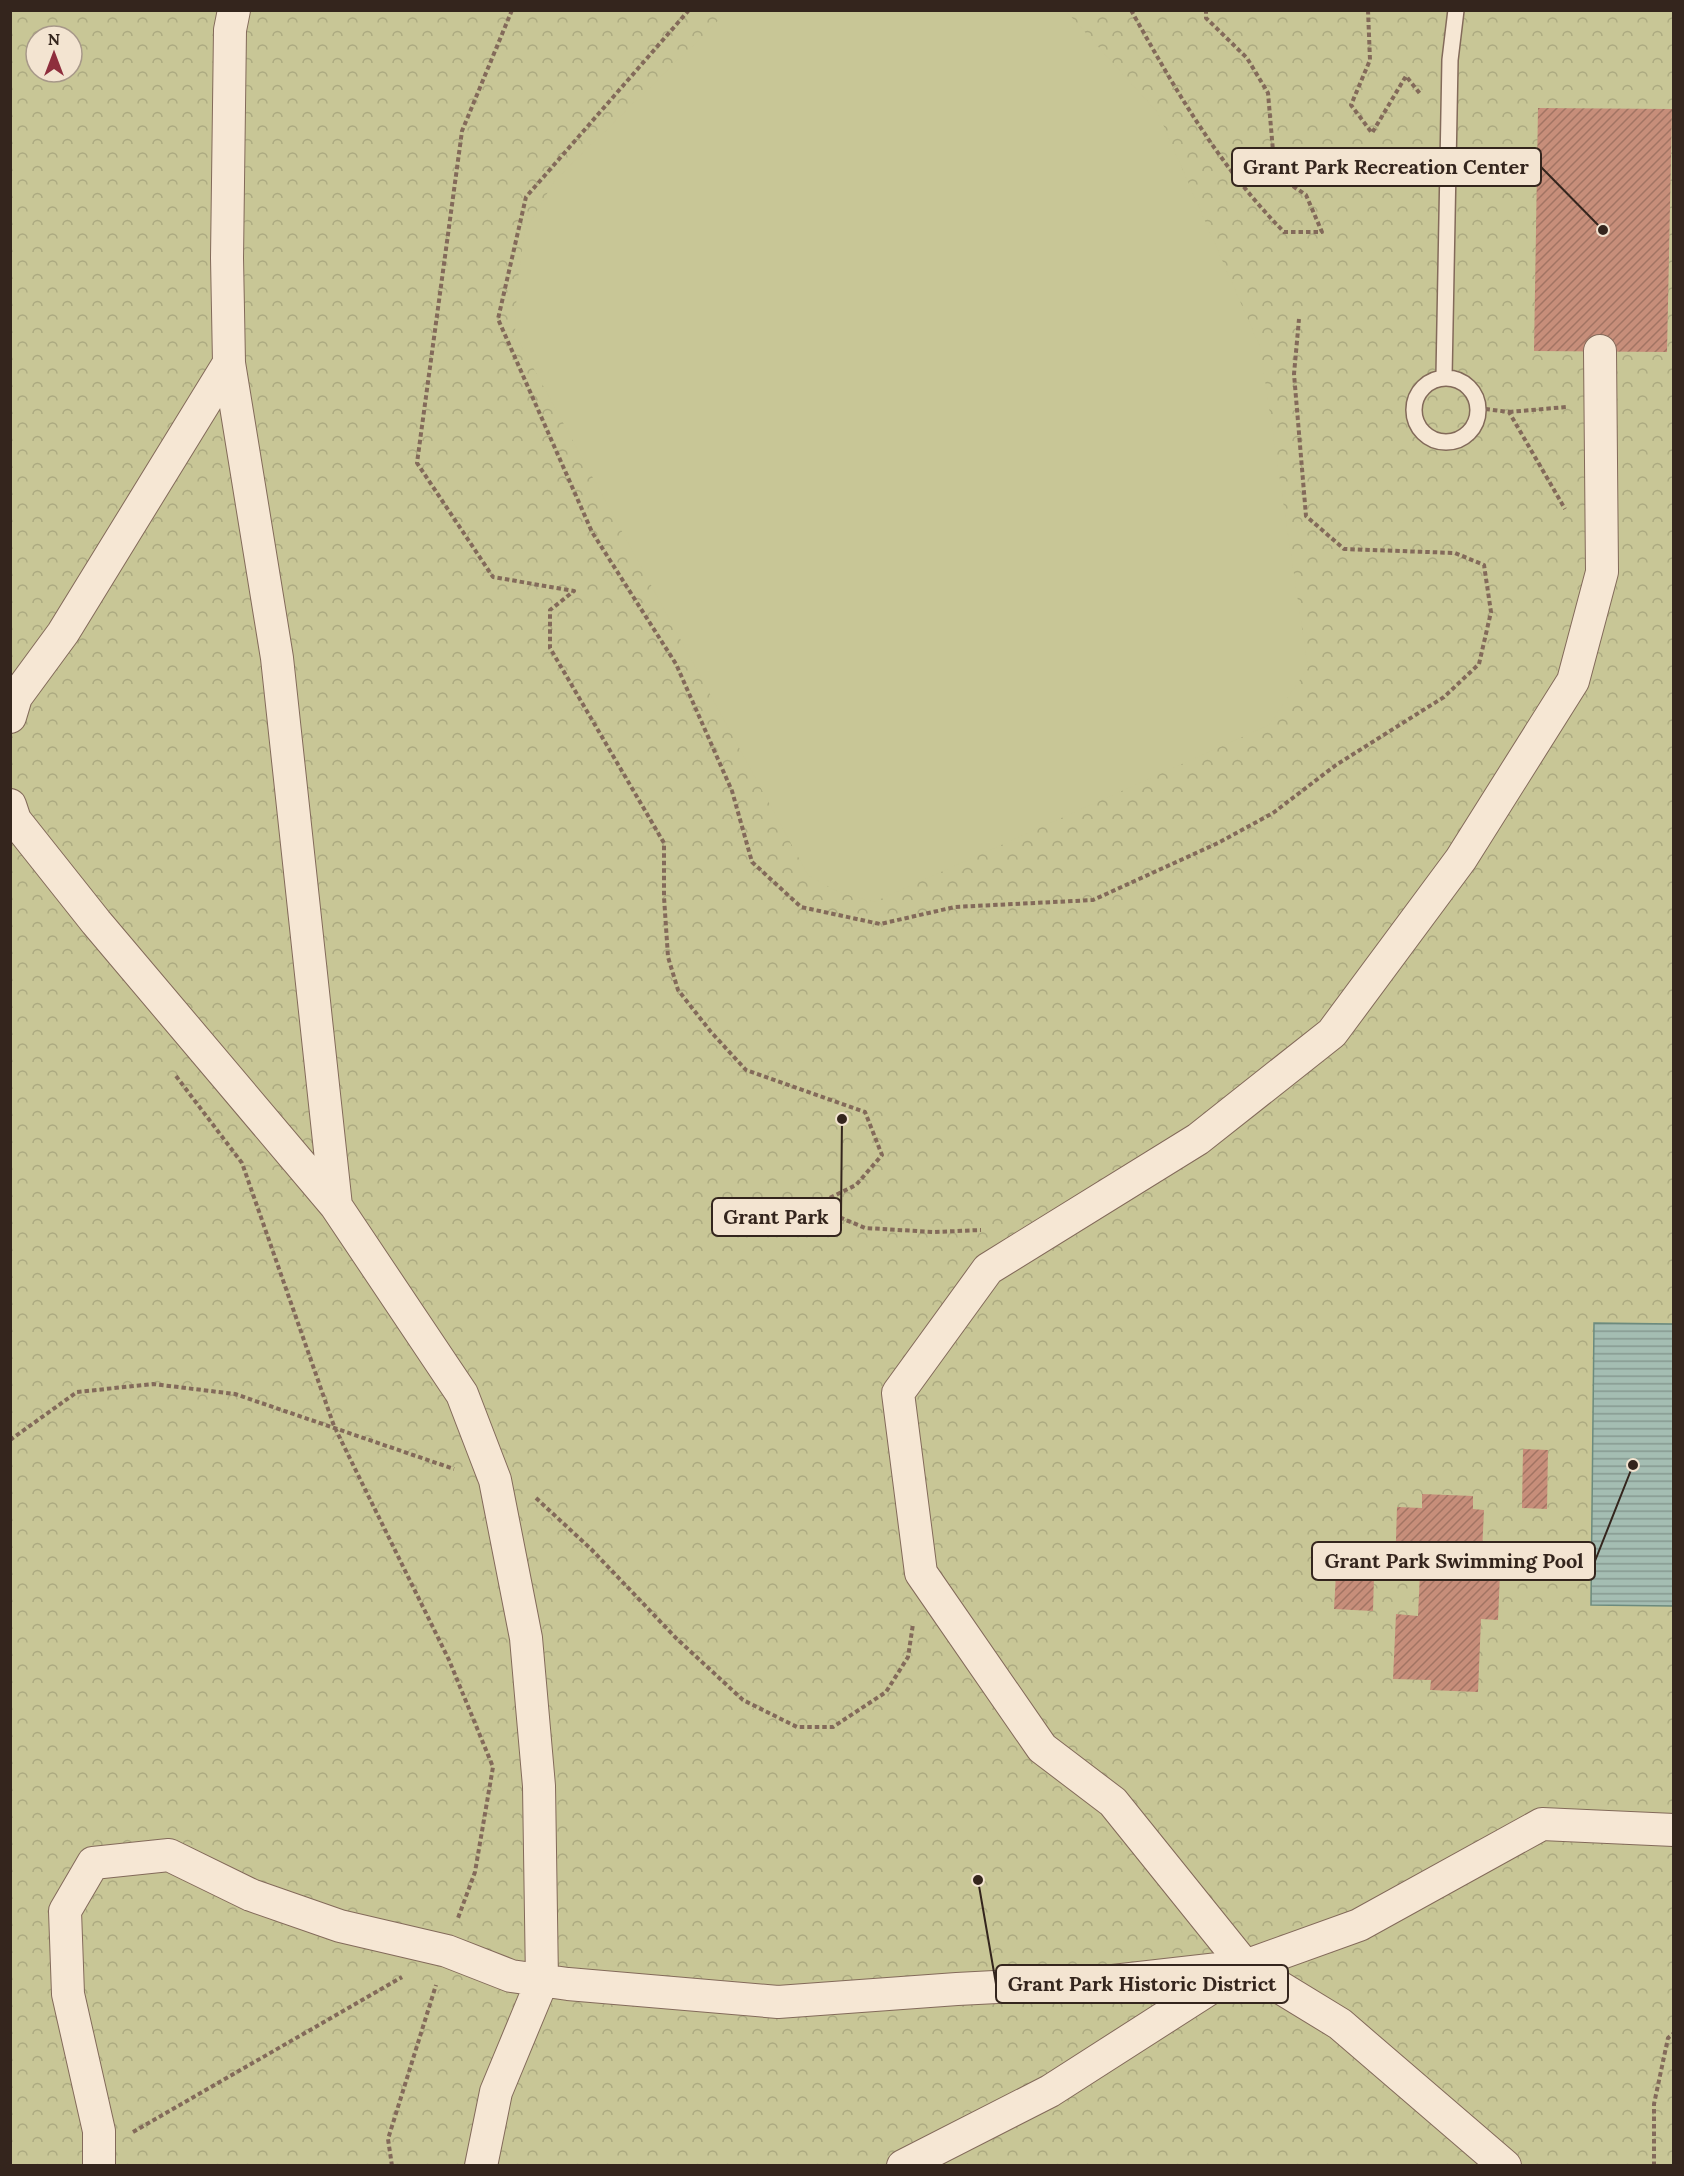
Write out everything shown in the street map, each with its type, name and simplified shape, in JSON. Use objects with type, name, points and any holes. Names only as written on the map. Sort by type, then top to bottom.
[{"type":"street","points":[[234,10],[230,30],[227,258],[229,363],[278,658],[336,1206]]},
{"type":"street","points":[[1505,2166],[1340,2024],[1245,1966],[1113,1802],[1042,1748],[921,1573],[898,1393],[988,1269],[1198,1139],[1332,1033],[1461,859],[1573,681],[1602,572],[1600,351]]},
{"type":"street","points":[[10,717],[16,697],[63,633],[229,363]]},
{"type":"street","points":[[10,805],[15,820],[96,922],[336,1206],[462,1394],[495,1480],[526,1638],[539,1786],[542,1980],[496,2092],[481,2166]]},
{"type":"street","points":[[903,2166],[1050,2091],[1245,1966],[1359,1925],[1542,1824],[1674,1830]]},
{"type":"street","points":[[99,2159],[99,2131],[68,1994],[65,1911],[93,1863],[169,1855],[262,1899],[340,1926],[447,1951],[511,1976],[778,2002],[1113,1981],[1245,1966]]},
{"type":"lane","points":[[1444,377],[1450,60],[1456,10]]},
{"type":"lane","points":[[1444,377],[1460,380],[1469,387],[1478,408],[1474,425],[1458,440],[1447,441],[1429,437],[1416,420],[1415,400],[1423,387],[1444,377]]},
{"type":"path","points":[[512,10],[462,131],[417,463],[493,577],[574,591],[550,610],[550,648],[664,843],[664,897],[668,957],[678,990],[746,1070],[865,1112],[882,1155],[856,1185],[813,1206],[865,1228],[934,1232],[989,1230]]},
{"type":"path","points":[[690,10],[526,197],[498,319],[592,532],[676,664],[732,792],[752,862],[801,907],[879,924],[955,907],[1093,900],[1218,843],[1273,813],[1336,765],[1444,697],[1479,664],[1491,612],[1484,565],[1455,553],[1344,549],[1306,516],[1294,374],[1299,319]]},
{"type":"path","points":[[1131,10],[1190,114],[1252,199],[1284,232],[1322,232],[1306,195],[1275,174],[1268,93],[1247,58],[1206,18],[1206,10]]},
{"type":"path","points":[[1368,10],[1370,60],[1351,105],[1372,133],[1406,76],[1429,105],[1449,112]]},
{"type":"path","points":[[1478,408],[1509,412],[1602,405]]},
{"type":"path","points":[[1509,412],[1567,512]]},
{"type":"path","points":[[174,1073],[242,1163],[334,1426],[449,1660],[493,1767],[475,1872],[447,1951],[388,2139],[392,2166]]},
{"type":"path","points":[[10,1440],[77,1392],[153,1384],[235,1394],[334,1426],[453,1469],[523,1487],[591,1550],[676,1638],[743,1700],[797,1727],[833,1727],[886,1692],[908,1657],[921,1573]]},
{"type":"path","points":[[99,2159],[447,1951]]},
{"type":"path","points":[[1654,2166],[1654,2104],[1668,2038],[1674,2033]]},
{"type":"green space","points":[[11,11],[1673,11],[1673,2165],[11,2166]]},
{"type":"green space","points":[[728,11],[1066,11],[1158,113],[1260,347],[1308,668],[1269,725],[874,902],[838,892],[808,875],[515,334],[517,285],[525,231],[555,180]]},
{"type":"shaded area","points":[[1594,1323],[1673,1324],[1673,1606],[1591,1605]]},
{"type":"building","points":[[1538,108],[1672,109],[1667,352],[1534,351]]},
{"type":"building","points":[[1523,1449],[1548,1450],[1547,1509],[1522,1508]]},
{"type":"building","points":[[1422,1494],[1473,1496],[1473,1509],[1484,1510],[1481,1573],[1500,1573],[1498,1620],[1481,1619],[1478,1692],[1430,1690],[1431,1680],[1393,1679],[1396,1614],[1418,1616],[1420,1572],[1395,1571],[1397,1507],[1422,1508]]},
{"type":"building","points":[[1336,1574],[1374,1576],[1373,1611],[1334,1609]]},
{"type":"place","name":"Grant Park Recreation Center","points":[[1603,230]]},
{"type":"place","name":"Grant Park","points":[[842,1119]]},
{"type":"place","name":"Grant Park Swimming Pool","points":[[1633,1465]]},
{"type":"place","name":"Grant Park Historic District","points":[[978,1880]]}]
